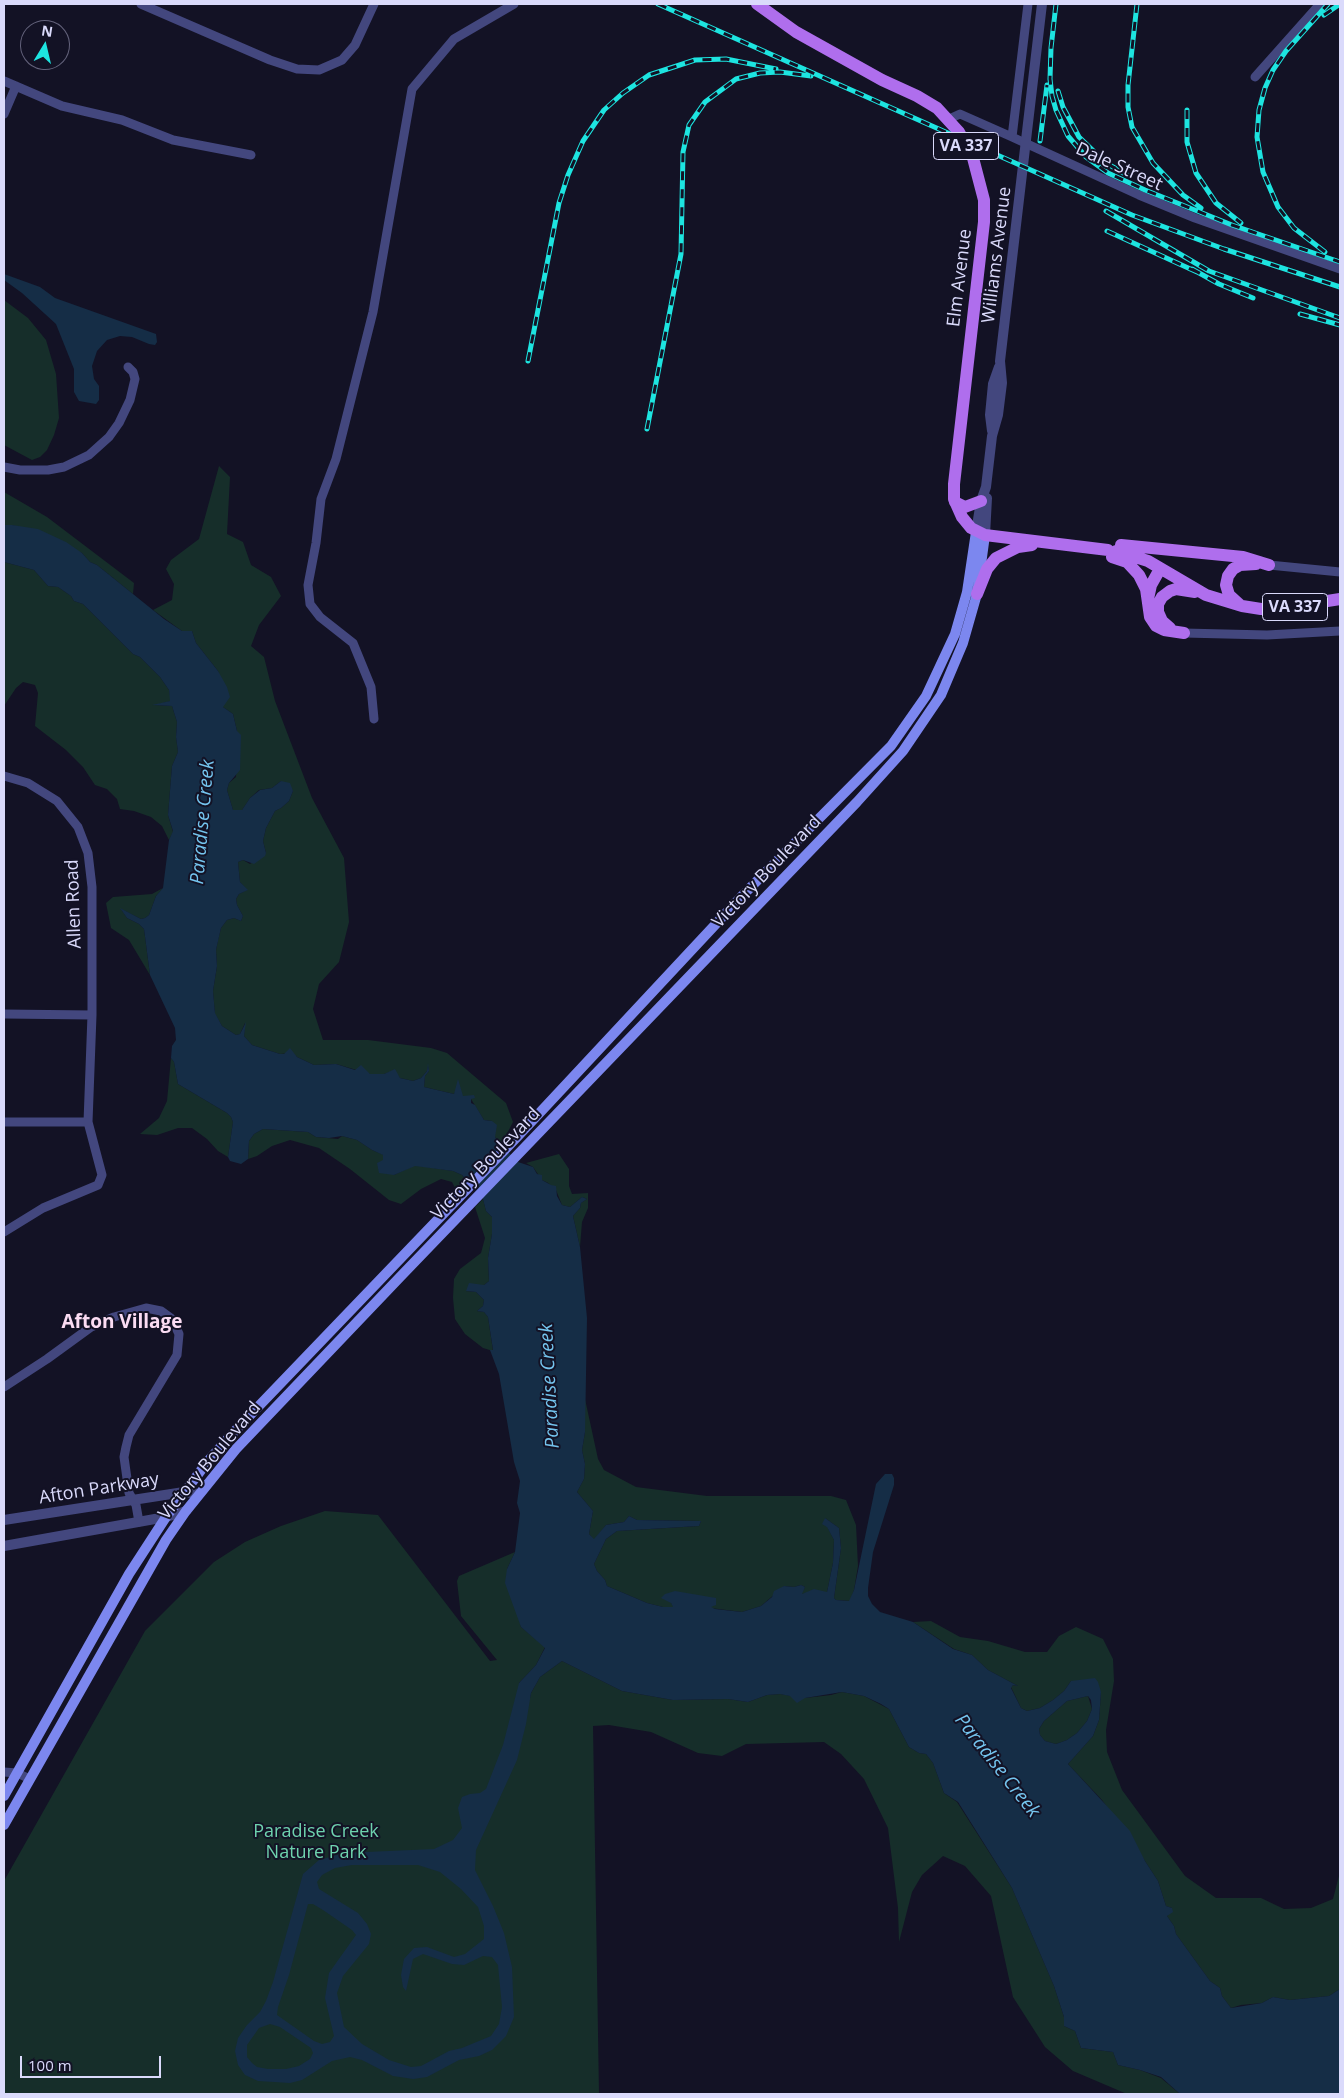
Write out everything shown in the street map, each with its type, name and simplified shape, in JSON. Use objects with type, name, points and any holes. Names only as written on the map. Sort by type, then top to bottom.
[{"type":"main road","name":"Elm Avenue","points":[[757,4],[796,32],[882,80],[938,108],[959,132],[972,158],[984,200],[984,222],[954,484],[955,502]]},
{"type":"main road","points":[[955,502],[965,507],[981,501]]},
{"type":"main road","points":[[955,502],[962,517],[980,533],[1068,546],[1243,557],[1269,565]]},
{"type":"main road","name":"Victory Boulevard","points":[[4,1825],[146,1574],[199,1494],[243,1442],[884,774],[912,739],[941,695],[964,643],[977,594],[980,533]]},
{"type":"main road","name":"Victory Boulevard","points":[[4,1796],[129,1574],[184,1492],[230,1435],[518,1136],[742,896],[891,746],[921,704],[938,673],[960,619],[980,533]]},
{"type":"main road","points":[[977,594],[987,569],[1001,555],[1018,547],[1047,544]]},
{"type":"main road","points":[[1068,546],[1112,550],[1135,570],[1144,584],[1150,617],[1156,626],[1164,630],[1184,633]]},
{"type":"main road","name":"VA 337","points":[[1112,550],[1137,557],[1160,568],[1206,595],[1246,606],[1283,608],[1340,599]]},
{"type":"main road","points":[[1246,606],[1232,599],[1227,590],[1227,580],[1230,572],[1240,565],[1269,565]]},
{"type":"main road","points":[[1148,599],[1151,585],[1160,568]]},
{"type":"main road","points":[[1184,633],[1170,628],[1162,621],[1158,612],[1160,600],[1164,594],[1176,589],[1206,595]]},
{"type":"main road","points":[[921,704],[932,710]]},
{"type":"street","points":[[141,4],[297,70],[319,70],[342,60],[355,45],[374,4]]},
{"type":"street","points":[[374,720],[371,686],[353,642],[320,617],[310,604],[308,585],[316,544],[321,499],[336,459],[373,312],[412,89],[454,39],[514,4]]},
{"type":"street","points":[[1012,137],[1028,4]]},
{"type":"street","name":"Williams Avenue","points":[[980,533],[987,500],[986,487],[992,436],[998,415],[1002,383],[1000,361],[1042,4]]},
{"type":"street","points":[[1255,77],[1320,4]]},
{"type":"street","points":[[4,81],[62,106],[122,120],[173,140],[252,155]]},
{"type":"street","points":[[4,114],[16,86]]},
{"type":"street","name":"Dale Street","points":[[948,119],[960,114],[1139,195],[1232,232],[1340,269]]},
{"type":"street","points":[[4,468],[48,470],[64,467],[89,455],[109,436],[130,400],[135,378],[128,367]]},
{"type":"street","name":"Williams Avenue","points":[[980,533],[981,501],[986,487]]},
{"type":"street","points":[[1269,565],[1340,572]]},
{"type":"street","points":[[1184,633],[1268,635],[1340,632]]},
{"type":"street","name":"Allen Road","points":[[4,776],[28,782],[57,801],[78,827],[84,838],[88,853],[92,887],[92,1015],[88,1122],[102,1175],[98,1185],[43,1208],[4,1232]]},
{"type":"street","points":[[4,1014],[92,1015]]},
{"type":"street","points":[[4,1122],[88,1122]]},
{"type":"street","points":[[4,1387],[91,1327],[114,1317],[146,1308],[161,1311],[172,1319],[179,1334],[177,1355],[129,1435],[126,1447],[126,1471],[139,1522]]},
{"type":"street","name":"Afton Parkway","points":[[4,1520],[184,1492],[199,1494]]},
{"type":"street","points":[[4,1546],[166,1517],[186,1511]]},
{"type":"street","points":[[4,1772],[17,1773],[30,1779]]},
{"type":"green space","points":[[4,300],[28,318],[46,340],[56,374],[59,418],[47,450],[40,457],[32,460],[4,445]]},
{"type":"green space","points":[[219,466],[230,477],[227,534],[243,542],[251,565],[271,577],[281,596],[259,625],[251,646],[264,657],[275,701],[312,798],[344,858],[349,922],[339,962],[319,984],[313,1009],[323,1040],[368,1040],[431,1048],[447,1053],[506,1103],[513,1122],[501,1145],[495,1137],[492,1121],[484,1120],[471,1099],[463,1097],[457,1089],[454,1094],[424,1087],[425,1076],[429,1071],[428,1066],[427,1071],[421,1078],[413,1081],[400,1078],[393,1071],[384,1074],[370,1074],[336,1064],[314,1065],[292,1053],[280,1054],[252,1045],[244,1036],[245,1023],[240,1034],[236,1035],[222,1026],[215,1014],[213,991],[217,966],[216,950],[221,928],[227,920],[234,918],[241,921],[243,916],[236,899],[239,894],[247,890],[240,882],[238,862],[243,860],[250,864],[266,853],[263,841],[266,828],[275,811],[289,801],[293,791],[281,781],[272,788],[259,790],[250,798],[242,810],[233,810],[227,790],[229,783],[236,777],[237,731],[233,714],[223,707],[218,671],[196,643],[192,631],[182,631],[153,610],[172,600],[174,584],[166,569],[171,560],[199,539]]},
{"type":"green space","points":[[4,492],[47,517],[134,583],[133,594],[97,565],[90,562],[82,553],[12,525],[4,525]]},
{"type":"green space","points":[[4,562],[34,570],[48,586],[58,587],[71,596],[74,601],[83,604],[133,654],[140,657],[160,677],[169,690],[171,701],[155,705],[172,706],[177,722],[178,752],[172,766],[168,815],[173,832],[169,840],[162,826],[151,817],[134,811],[120,809],[117,799],[107,789],[95,785],[83,767],[66,750],[35,726],[38,693],[35,685],[23,682],[16,688],[4,706]]},
{"type":"green space","points":[[163,888],[156,896],[149,915],[145,918],[141,919],[121,909],[127,918],[144,929],[150,975],[129,940],[111,928],[106,903],[113,897],[152,894]]},
{"type":"green space","points":[[171,1058],[174,1062],[178,1084],[231,1117],[233,1122],[228,1157],[218,1151],[207,1139],[192,1128],[178,1128],[157,1135],[140,1134],[159,1118],[167,1101]]},
{"type":"green space","points":[[263,1129],[308,1132],[316,1137],[338,1139],[342,1136],[357,1140],[384,1155],[383,1160],[394,1175],[415,1165],[453,1171],[462,1175],[466,1180],[456,1190],[452,1182],[441,1179],[421,1189],[401,1204],[389,1200],[350,1169],[319,1148],[290,1140],[272,1146],[257,1156],[248,1159],[249,1141],[254,1134]]},
{"type":"green space","points":[[559,1154],[569,1169],[569,1186],[572,1194],[588,1193],[588,1208],[582,1222],[580,1247],[573,1216],[580,1208],[581,1203],[587,1199],[582,1197],[570,1207],[562,1205],[556,1190],[542,1180],[533,1167],[526,1163]]},
{"type":"green space","points":[[483,1199],[486,1211],[492,1217],[492,1234],[488,1258],[489,1281],[484,1285],[466,1291],[476,1292],[484,1300],[483,1306],[477,1311],[484,1312],[488,1317],[493,1351],[483,1348],[465,1334],[455,1319],[453,1298],[454,1279],[460,1269],[481,1253],[485,1238],[475,1207]]},
{"type":"green space","points":[[585,1399],[598,1459],[604,1470],[636,1487],[707,1496],[831,1496],[846,1500],[856,1525],[858,1566],[850,1601],[836,1600],[834,1598],[841,1548],[839,1528],[825,1518],[834,1540],[833,1563],[827,1592],[801,1594],[805,1587],[801,1585],[794,1587],[784,1586],[761,1606],[742,1612],[671,1603],[674,1607],[663,1607],[647,1603],[607,1586],[594,1564],[606,1539],[617,1531],[699,1526],[701,1521],[637,1520],[629,1516],[624,1522],[606,1525],[594,1540],[589,1534],[593,1511],[577,1492],[584,1479],[585,1464],[582,1450],[585,1432]]},
{"type":"green space","name":"Paradise Creek Nature Park","points":[[325,1511],[378,1515],[490,1661],[497,1660],[461,1616],[457,1581],[459,1576],[515,1552],[507,1569],[521,1627],[545,1647],[536,1665],[519,1683],[530,1698],[540,1677],[562,1661],[622,1691],[673,1700],[728,1699],[748,1702],[767,1695],[780,1694],[805,1698],[842,1692],[864,1696],[889,1709],[909,1747],[919,1753],[926,1754],[933,1763],[944,1793],[957,1802],[1012,1888],[1054,1986],[1064,2017],[1064,2026],[1075,2031],[1081,2048],[1113,2052],[1118,2065],[1140,2070],[1161,2078],[1180,2094],[1127,2094],[1073,2071],[1045,2047],[1013,1997],[991,1896],[965,1866],[943,1856],[922,1875],[912,1892],[899,1942],[898,1908],[888,1828],[864,1779],[841,1754],[824,1742],[746,1744],[722,1756],[698,1753],[651,1732],[609,1725],[593,1726],[599,2094],[4,2094],[4,1881],[145,1631],[214,1562],[245,1542],[281,1526]]},
{"type":"green space","points":[[931,1621],[960,1637],[988,1641],[1025,1652],[1047,1652],[1059,1636],[1076,1627],[1103,1639],[1113,1659],[1114,1681],[1106,1730],[1107,1752],[1122,1790],[1185,1876],[1216,1898],[1261,1898],[1284,1909],[1311,1908],[1333,1899],[1340,1872],[1340,1989],[1329,1996],[1290,2000],[1273,1997],[1262,2003],[1231,2008],[1222,1996],[1220,1988],[1210,1981],[1176,1934],[1174,1926],[1167,1916],[1172,1908],[1166,1906],[1158,1881],[1145,1861],[1102,1800],[1068,1764],[1093,1736],[1099,1720],[1101,1692],[1076,1681],[1071,1681],[1064,1691],[1053,1700],[1040,1708],[1027,1711],[1021,1708],[1011,1687],[1013,1685],[1018,1686],[988,1670],[972,1655],[954,1649],[913,1622]]},
{"type":"green space","points":[[1088,1696],[1092,1709],[1087,1721],[1077,1733],[1067,1740],[1056,1744],[1045,1741],[1040,1735],[1039,1729],[1044,1721],[1067,1701]]},
{"type":"water","points":[[4,274],[40,287],[55,298],[156,334],[157,342],[155,345],[132,337],[120,336],[107,340],[97,351],[92,366],[94,379],[99,386],[99,400],[96,404],[79,401],[74,392],[74,369],[56,324],[22,293],[4,280]]},
{"type":"water","name":"Paradise Creek","points":[[4,525],[38,529],[66,542],[82,553],[90,562],[97,565],[164,619],[182,631],[192,631],[196,643],[218,671],[227,687],[230,697],[223,707],[233,714],[237,731],[241,735],[240,770],[229,783],[227,790],[233,810],[242,810],[250,798],[260,790],[272,788],[281,781],[290,783],[293,791],[289,801],[275,811],[266,828],[263,841],[265,856],[254,864],[243,860],[238,862],[240,882],[248,890],[239,894],[236,899],[243,916],[241,921],[234,918],[227,920],[221,928],[216,950],[217,966],[213,991],[215,1013],[222,1026],[236,1035],[240,1034],[246,1022],[244,1036],[252,1045],[280,1054],[284,1054],[290,1048],[297,1057],[314,1065],[336,1064],[355,1070],[361,1065],[370,1074],[384,1074],[395,1069],[400,1078],[413,1081],[421,1078],[427,1071],[428,1063],[429,1071],[425,1076],[424,1087],[454,1094],[458,1079],[463,1096],[474,1095],[475,1098],[471,1099],[471,1103],[475,1105],[484,1120],[492,1121],[497,1125],[495,1137],[501,1145],[518,1162],[533,1167],[537,1174],[542,1175],[542,1180],[556,1186],[557,1196],[562,1205],[570,1207],[582,1197],[587,1199],[581,1203],[580,1208],[573,1216],[580,1247],[587,1318],[585,1432],[582,1450],[585,1464],[584,1479],[577,1492],[593,1511],[589,1534],[594,1539],[606,1525],[624,1522],[629,1516],[637,1520],[701,1521],[699,1526],[617,1531],[606,1539],[594,1564],[607,1586],[647,1603],[663,1607],[673,1607],[671,1603],[661,1598],[665,1594],[675,1591],[716,1598],[716,1605],[711,1607],[742,1612],[761,1606],[772,1597],[774,1591],[784,1586],[794,1587],[801,1585],[805,1587],[802,1594],[814,1589],[827,1592],[833,1563],[834,1540],[827,1527],[822,1524],[825,1518],[839,1528],[841,1548],[834,1598],[836,1600],[849,1601],[854,1590],[876,1484],[885,1474],[892,1474],[894,1485],[873,1552],[868,1588],[868,1596],[872,1604],[880,1612],[913,1622],[953,1649],[972,1655],[988,1670],[1018,1686],[1013,1685],[1011,1688],[1021,1708],[1027,1711],[1040,1708],[1053,1700],[1064,1691],[1071,1681],[1095,1678],[1101,1692],[1099,1720],[1093,1736],[1068,1764],[1130,1831],[1145,1861],[1158,1881],[1166,1906],[1172,1908],[1173,1912],[1167,1916],[1174,1926],[1176,1934],[1210,1981],[1220,1988],[1222,1996],[1231,2008],[1262,2003],[1273,1997],[1290,2000],[1329,1996],[1340,1989],[1340,2094],[1180,2094],[1161,2077],[1118,2065],[1113,2052],[1081,2048],[1075,2031],[1064,2026],[1064,2017],[1054,1986],[1012,1888],[958,1802],[944,1793],[933,1763],[926,1754],[919,1753],[909,1747],[889,1709],[881,1704],[864,1696],[842,1692],[805,1698],[797,1703],[790,1696],[780,1694],[767,1695],[748,1702],[728,1699],[673,1700],[622,1691],[562,1661],[540,1677],[531,1693],[517,1760],[476,1850],[475,1870],[504,1933],[512,1967],[514,2017],[506,2036],[492,2050],[479,2056],[459,2060],[427,2077],[413,2079],[393,2076],[362,2060],[350,2057],[332,2061],[302,2080],[290,2083],[258,2081],[245,2075],[238,2065],[235,2051],[238,2038],[247,2025],[260,2012],[266,2001],[303,1874],[319,1860],[344,1853],[434,1849],[453,1840],[462,1828],[458,1808],[462,1797],[480,1793],[486,1789],[503,1745],[519,1683],[536,1665],[545,1648],[521,1627],[505,1583],[507,1569],[515,1552],[520,1513],[517,1503],[520,1481],[514,1462],[499,1374],[490,1350],[493,1350],[488,1317],[484,1312],[477,1311],[483,1306],[484,1300],[476,1292],[466,1291],[469,1283],[484,1285],[489,1281],[488,1258],[492,1234],[492,1217],[486,1211],[483,1199],[462,1175],[453,1171],[415,1166],[394,1175],[379,1173],[377,1163],[383,1160],[383,1155],[357,1140],[342,1136],[316,1137],[308,1132],[263,1129],[254,1134],[249,1141],[248,1159],[241,1164],[230,1161],[228,1157],[233,1122],[231,1117],[178,1084],[174,1062],[171,1058],[172,1046],[176,1040],[175,1028],[150,975],[144,929],[127,918],[120,908],[141,919],[145,918],[149,915],[156,896],[163,888],[169,840],[173,831],[168,815],[172,766],[178,752],[177,722],[172,706],[152,705],[170,701],[169,690],[160,677],[140,657],[133,654],[83,604],[74,601],[71,596],[58,587],[48,586],[34,570],[4,562]],"holes":[[[1088,1696],[1091,1700],[1092,1709],[1087,1721],[1077,1733],[1067,1740],[1056,1744],[1045,1741],[1040,1735],[1039,1729],[1044,1721],[1067,1701]],[[352,1865],[418,1865],[440,1872],[461,1889],[478,1907],[484,1926],[484,1939],[465,1954],[454,1957],[427,1947],[414,1948],[404,1959],[401,1975],[403,1987],[406,1991],[413,1959],[423,1954],[452,1964],[464,1965],[483,1956],[492,1957],[498,1965],[502,2007],[499,2024],[491,2036],[462,2048],[449,2051],[421,2066],[411,2067],[389,2060],[362,2044],[344,2027],[337,1993],[343,1976],[369,1944],[371,1934],[367,1924],[358,1913],[319,1889],[317,1882],[322,1875],[335,1868]],[[308,1904],[313,1904],[323,1910],[352,1930],[356,1935],[329,1973],[325,1998],[334,2036],[330,2042],[322,2044],[314,2041],[277,2015]],[[270,2024],[280,2027],[311,2048],[313,2053],[310,2059],[299,2066],[286,2069],[257,2067],[247,2057],[247,2045],[259,2028]]]},
{"type":"railway","points":[[658,4],[1132,215],[1224,249],[1340,287]]},
{"type":"railway","points":[[1056,4],[1051,48],[1050,79],[1052,96],[1068,136],[1086,157],[1108,173],[1145,190],[1232,225],[1340,262]]},
{"type":"railway","points":[[1137,4],[1128,85],[1128,107],[1132,127],[1153,163],[1183,195],[1201,208]]},
{"type":"railway","points":[[1325,252],[1294,228],[1278,207],[1263,172],[1257,137],[1259,110],[1265,88],[1273,70],[1286,51],[1328,4]]},
{"type":"railway","points":[[1324,15],[1340,4]]},
{"type":"railway","points":[[528,361],[559,203],[568,175],[583,141],[604,110],[623,93],[649,75],[695,60],[726,59],[776,69]]},
{"type":"railway","points":[[647,429],[681,254],[683,152],[689,125],[705,102],[736,79],[760,73],[780,72],[811,76]]},
{"type":"railway","points":[[1040,141],[1047,85]]},
{"type":"railway","points":[[1058,91],[1063,107],[1079,137],[1106,163],[1127,175]]},
{"type":"railway","points":[[1187,110],[1187,142],[1196,173],[1216,203],[1241,223]]},
{"type":"railway","points":[[1106,211],[1209,271],[1340,318]]},
{"type":"railway","points":[[1107,231],[1197,272]]},
{"type":"railway","points":[[1192,269],[1219,284],[1253,298]]},
{"type":"railway","points":[[1300,314],[1340,325]]},
{"type":"district","name":"Afton Village","points":[[122,1323]]}]
